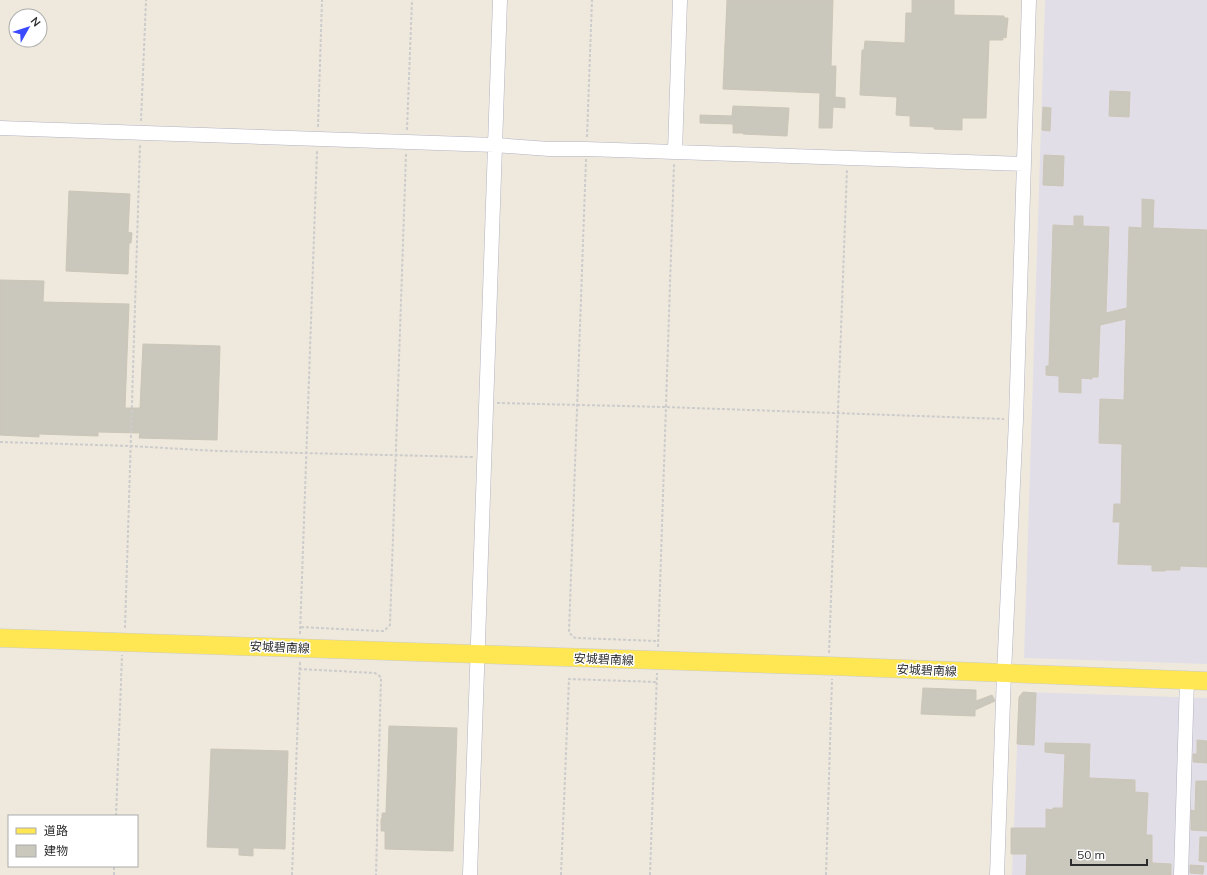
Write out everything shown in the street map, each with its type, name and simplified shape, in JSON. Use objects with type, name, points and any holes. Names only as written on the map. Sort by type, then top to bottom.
[{"type":"main road","name":"安城碧南線","points":[[0,638],[830,666],[1207,681]]},
{"type":"street","points":[[470,875],[500,0]]},
{"type":"street","points":[[674,152],[680,0]]},
{"type":"street","points":[[997,875],[1004,673],[1016,420],[1029,0]]},
{"type":"street","points":[[0,128],[495,145],[549,149],[1024,164]]},
{"type":"street","points":[[1181,875],[1186,680]]},
{"type":"path","points":[[116,815],[123,642],[125,627],[146,0]]},
{"type":"path","points":[[292,875],[322,0]]},
{"type":"path","points":[[301,627],[384,631],[390,625],[412,0]]},
{"type":"path","points":[[592,0],[569,632],[576,638],[658,641]]},
{"type":"path","points":[[650,875],[674,152]]},
{"type":"path","points":[[826,875],[832,684],[829,651],[847,158]]},
{"type":"path","points":[[486,402],[1016,420]]},
{"type":"path","points":[[0,442],[131,446],[217,451],[306,452],[484,458]]},
{"type":"path","points":[[299,669],[375,673],[381,677],[376,875]]},
{"type":"path","points":[[562,875],[569,679],[656,682]]},
{"type":"shaded area","points":[[1045,0],[1207,0],[1207,664],[1024,658]]},
{"type":"shaded area","points":[[1025,692],[1207,698],[1207,875],[1012,875],[1019,697]]},
{"type":"building","points":[[727,0],[833,0],[831,66],[836,66],[835,97],[845,98],[845,108],[833,107],[832,128],[819,128],[820,93],[723,89]]},
{"type":"building","points":[[912,0],[954,0],[954,15],[1004,16],[1004,18],[1008,18],[1006,38],[1003,37],[1003,40],[989,40],[986,118],[962,118],[962,130],[910,126],[910,116],[896,115],[897,97],[860,95],[862,50],[864,50],[865,41],[905,43],[906,13],[912,13]]},
{"type":"building","points":[[1110,91],[1130,92],[1129,117],[1109,116]]},
{"type":"building","points":[[733,106],[789,108],[787,136],[733,133],[733,124],[700,123],[700,115],[732,116]]},
{"type":"building","points":[[1043,107],[1051,108],[1050,131],[1042,130]]},
{"type":"building","points":[[1044,155],[1064,156],[1063,186],[1043,185]]},
{"type":"building","points":[[69,191],[130,194],[128,232],[132,233],[131,243],[129,243],[128,274],[66,271]]},
{"type":"building","points":[[1142,199],[1154,200],[1153,228],[1207,230],[1207,567],[1180,566],[1180,570],[1152,571],[1152,565],[1118,564],[1120,522],[1113,522],[1114,504],[1121,504],[1122,444],[1099,443],[1100,399],[1124,400],[1126,319],[1100,325],[1098,377],[1092,377],[1092,379],[1081,378],[1081,393],[1059,392],[1059,376],[1046,375],[1046,366],[1049,366],[1053,225],[1074,226],[1074,216],[1083,216],[1083,226],[1109,227],[1106,313],[1127,308],[1129,227],[1142,228]]},
{"type":"building","points":[[0,280],[44,281],[43,302],[129,304],[125,408],[140,408],[143,344],[220,346],[217,440],[139,438],[140,433],[98,432],[98,436],[39,434],[39,437],[0,435]]},
{"type":"building","points":[[923,688],[976,690],[976,701],[992,695],[995,701],[975,710],[975,716],[921,714]]},
{"type":"building","points":[[1023,692],[1036,693],[1034,745],[1017,744],[1019,697]]},
{"type":"building","points":[[389,726],[457,728],[453,851],[385,849],[385,831],[381,831],[381,819],[382,813],[386,813]]},
{"type":"building","points":[[1197,740],[1207,741],[1207,763],[1193,762],[1193,754],[1197,754]]},
{"type":"building","points":[[1045,743],[1090,744],[1089,778],[1135,780],[1135,792],[1148,793],[1146,835],[1152,835],[1152,863],[1171,864],[1171,875],[1026,875],[1027,854],[1011,854],[1011,828],[1046,828],[1046,809],[1053,810],[1053,808],[1063,808],[1065,754],[1045,752]]},
{"type":"building","points":[[211,749],[288,751],[285,849],[253,848],[253,856],[239,855],[239,848],[207,847]]},
{"type":"building","points":[[1196,781],[1207,781],[1207,831],[1191,830],[1191,810],[1195,811]]},
{"type":"building","points":[[1200,837],[1207,837],[1207,862],[1199,861]]},
{"type":"building","points":[[1190,865],[1204,866],[1203,874],[1190,873]]}]
